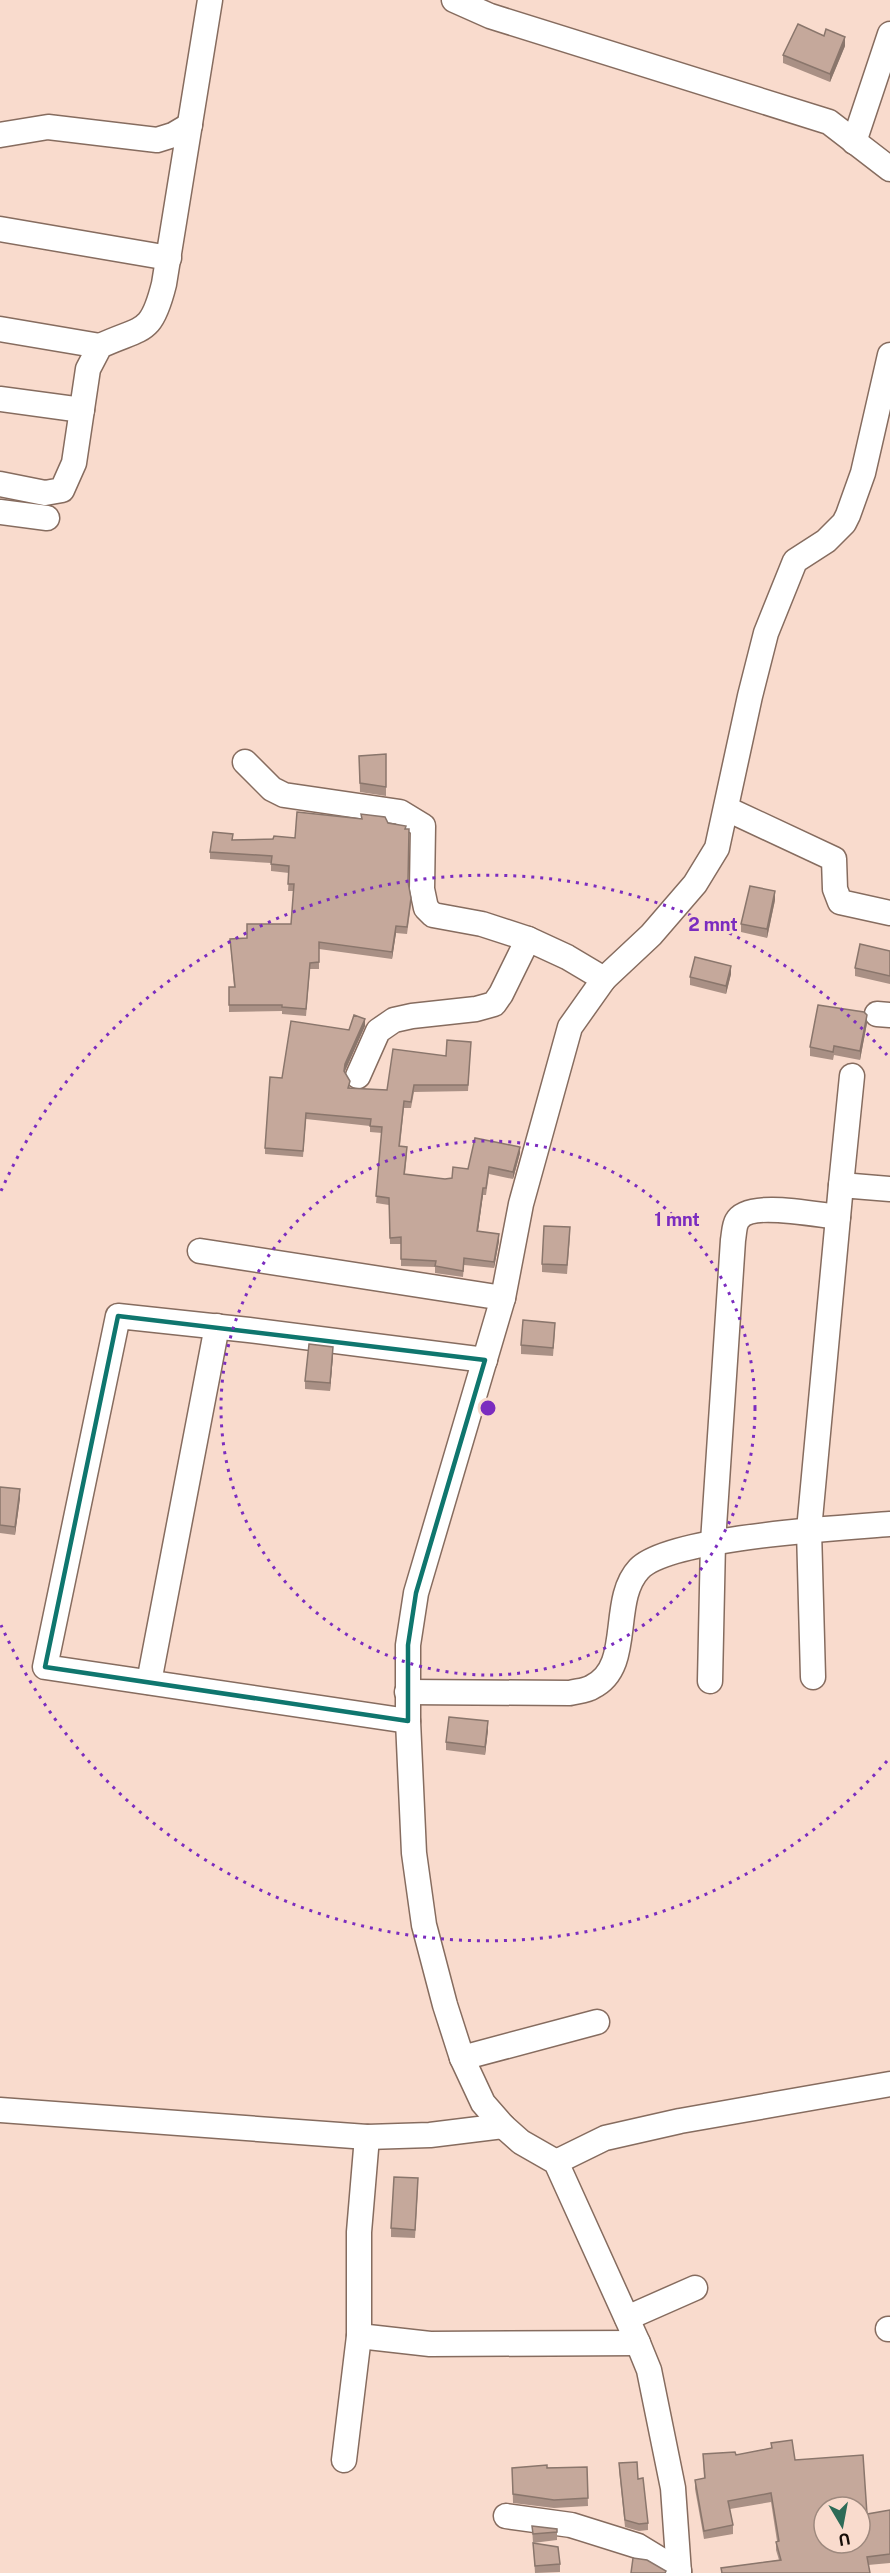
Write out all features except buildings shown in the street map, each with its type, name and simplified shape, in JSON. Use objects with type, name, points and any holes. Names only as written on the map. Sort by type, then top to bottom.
[{"type":"street","points":[[0,329],[100,346],[139,332],[151,322],[159,305],[169,258],[210,0]]},
{"type":"street","points":[[454,0],[490,16],[828,122],[890,169]]},
{"type":"street","points":[[854,142],[890,34]]},
{"type":"street","points":[[0,135],[48,127],[156,140],[173,135],[190,125]]},
{"type":"street","points":[[0,229],[169,258]]},
{"type":"street","points":[[0,484],[45,493],[62,490],[73,470],[88,369],[100,346]]},
{"type":"street","points":[[679,2572],[674,2488],[651,2381],[638,2343],[556,2162],[521,2142],[483,2103],[462,2058],[445,2005],[424,1925],[414,1853],[407,1692],[408,1645],[416,1593],[503,1298],[521,1204],[570,1027],[604,979],[651,935],[695,884],[717,848],[766,633],[795,561],[826,541],[844,523],[848,515],[863,474],[890,356]]},
{"type":"street","points":[[0,399],[82,410]]},
{"type":"street","points":[[0,512],[47,518]]},
{"type":"street","points":[[246,762],[272,789],[284,795],[400,812],[407,816],[423,826],[422,896],[426,908],[433,915],[482,924],[528,939],[567,957],[604,979]]},
{"type":"street","points":[[727,809],[834,859],[835,889],[840,902],[890,913]]},
{"type":"street","points":[[358,1076],[378,1031],[394,1020],[476,1009],[494,1004],[528,939]]},
{"type":"street","points":[[813,1677],[809,1530],[852,1076]]},
{"type":"street","points":[[841,1185],[890,1189]]},
{"type":"street","points":[[710,1682],[713,1542],[733,1240],[737,1221],[746,1212],[761,1209],[838,1217]]},
{"type":"street","points":[[200,1251],[503,1298]]},
{"type":"street","points":[[408,1721],[45,1667],[118,1316],[217,1326],[485,1360]]},
{"type":"street","points":[[149,1682],[217,1326]]},
{"type":"street","points":[[407,1692],[570,1693],[592,1688],[610,1675],[616,1660],[627,1591],[639,1568],[661,1557],[713,1542],[809,1530],[890,1524]]},
{"type":"street","points":[[462,2058],[597,2022]]},
{"type":"street","points":[[556,2162],[605,2138],[680,2121],[890,2084]]},
{"type":"street","points":[[0,2110],[367,2137],[430,2135],[503,2126]]},
{"type":"street","points":[[344,2460],[359,2336],[359,2232],[367,2137]]},
{"type":"street","points":[[627,2318],[695,2288]]},
{"type":"street","points":[[359,2336],[430,2344],[638,2343]]},
{"type":"street","points":[[506,2516],[571,2525],[638,2546],[679,2572]]},
{"type":"highlighted area","points":[[118,1316],[485,1360],[416,1593],[408,1645],[408,1721],[45,1667]]}]
